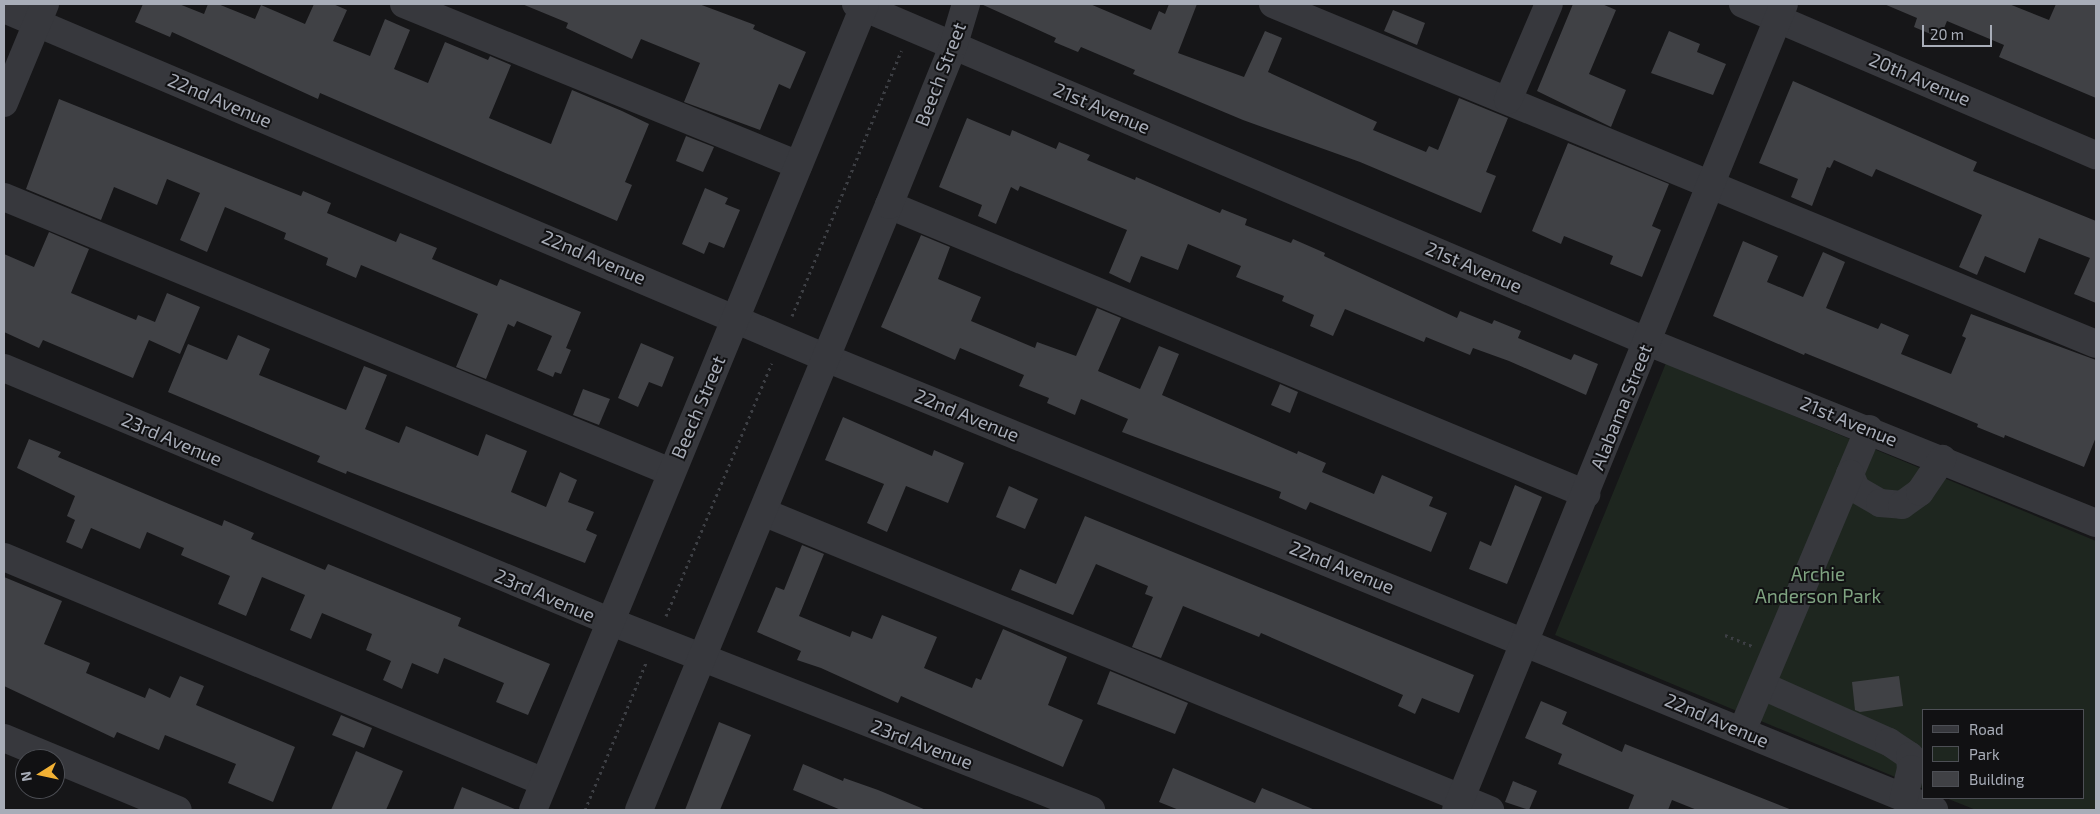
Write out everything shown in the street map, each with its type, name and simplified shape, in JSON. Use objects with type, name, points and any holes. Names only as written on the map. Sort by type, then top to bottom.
[{"type":"street","points":[[404,4],[798,165]]},
{"type":"street","name":"Beech Street","points":[[639,810],[889,205],[954,44],[966,4]]},
{"type":"street","points":[[1273,4],[1713,184],[2096,344]]},
{"type":"street","points":[[1508,100],[1549,4]]},
{"type":"street","name":"20th Avenue","points":[[1743,4],[1781,11],[2096,155]]},
{"type":"street","name":"Beech Street","points":[[533,810],[862,5]]},
{"type":"street","name":"21st Avenue","points":[[862,5],[1648,342],[1942,459],[2096,523]]},
{"type":"street","name":"22nd Avenue","points":[[4,9],[41,13],[826,358],[1524,640],[1934,810]]},
{"type":"street","name":"Alabama Street","points":[[1459,804],[1524,640],[1713,184],[1781,11]]},
{"type":"street","points":[[4,103],[41,13]]},
{"type":"street","points":[[4,198],[671,472]]},
{"type":"street","points":[[889,205],[1586,494]]},
{"type":"street","name":"23rd Avenue","points":[[4,368],[702,659],[1091,810]]},
{"type":"street","points":[[1742,731],[1763,686],[1869,430]]},
{"type":"street","points":[[1850,474],[1856,489],[1880,503],[1902,505],[1920,492],[1942,459]]},
{"type":"street","points":[[763,512],[1459,804],[1490,810]]},
{"type":"street","points":[[4,557],[544,782]]},
{"type":"street","points":[[1763,686],[1889,742],[1910,756],[1911,769],[1904,798]]},
{"type":"street","points":[[4,738],[178,810]]},
{"type":"path","points":[[585,810],[783,338],[911,26]]},
{"type":"green space","name":"Archie Anderson Park","points":[[1666,363],[2096,541],[2096,810],[1976,810],[1948,799],[2085,799],[2085,709],[1922,709],[1922,788],[1555,635]]},
{"type":"building","points":[[143,4],[179,4],[204,14],[208,4],[218,4],[255,19],[261,5],[305,24],[314,4],[333,4],[347,10],[333,41],[370,56],[385,19],[410,30],[394,69],[428,83],[445,42],[488,60],[490,56],[511,65],[489,118],[551,144],[572,90],[649,124],[625,182],[632,185],[617,221],[320,93],[318,99],[172,32],[170,37],[135,22]]},
{"type":"building","points":[[522,4],[699,4],[755,25],[753,29],[806,52],[790,89],[779,84],[760,130],[684,102],[700,63],[641,39],[632,59],[566,28],[568,23]]},
{"type":"building","points":[[981,4],[1090,4],[1151,30],[1159,11],[1165,14],[1169,4],[1197,4],[1178,53],[1244,77],[1265,31],[1282,38],[1268,72],[1377,122],[1373,130],[1426,152],[1429,146],[1438,150],[1459,98],[1508,118],[1486,172],[1496,176],[1481,213],[1360,162],[1243,120],[1133,74],[1135,70],[1081,47],[1078,52],[1054,42],[1056,38]]},
{"type":"building","points":[[1573,4],[1602,4],[1616,10],[1589,74],[1626,90],[1611,127],[1537,91]]},
{"type":"building","points":[[1884,4],[2009,4],[2049,20],[2056,4],[2096,4],[2096,98],[1999,57],[2004,45],[1947,21],[1940,38],[1914,27],[1917,18]]},
{"type":"building","points":[[1393,10],[1425,23],[1417,45],[1384,31]]},
{"type":"building","points":[[1669,31],[1700,44],[1697,52],[1726,64],[1713,95],[1651,73]]},
{"type":"building","points":[[1793,81],[1977,162],[1973,171],[2096,221],[2096,303],[2074,294],[2090,258],[2039,238],[2025,273],[1985,256],[1977,275],[1959,267],[1982,215],[1876,169],[1872,177],[1834,160],[1830,168],[1827,167],[1812,206],[1791,197],[1798,179],[1759,163]]},
{"type":"building","points":[[59,99],[301,196],[303,191],[331,203],[327,213],[396,242],[400,233],[437,248],[432,259],[497,286],[500,279],[581,312],[566,348],[571,350],[561,374],[555,372],[553,377],[537,370],[552,336],[517,321],[514,327],[508,324],[486,379],[456,367],[478,314],[361,265],[356,278],[326,265],[328,258],[284,239],[286,233],[225,207],[207,252],[180,240],[200,193],[167,179],[157,205],[114,187],[101,220],[26,189]]},
{"type":"building","points":[[967,118],[1010,136],[1012,130],[1056,149],[1059,142],[1090,155],[1087,160],[1135,180],[1136,177],[1220,213],[1222,209],[1247,219],[1245,225],[1291,243],[1293,239],[1325,253],[1324,256],[1457,318],[1460,311],[1492,324],[1494,320],[1521,331],[1518,338],[1571,360],[1574,354],[1598,364],[1586,395],[1509,361],[1473,348],[1470,355],[1426,337],[1424,342],[1345,309],[1333,336],[1310,326],[1314,315],[1282,301],[1284,296],[1236,277],[1241,266],[1188,244],[1178,270],[1141,256],[1130,283],[1109,273],[1127,230],[1020,186],[1018,191],[1011,187],[996,224],[978,216],[982,205],[939,187]]},
{"type":"building","points":[[686,136],[714,147],[703,172],[676,161]]},
{"type":"building","points":[[1568,143],[1669,184],[1652,226],[1661,230],[1642,277],[1610,264],[1613,256],[1564,236],[1561,244],[1532,231]]},
{"type":"building","points":[[705,188],[728,198],[725,204],[740,210],[724,248],[709,242],[704,254],[682,244]]},
{"type":"building","points":[[49,232],[89,249],[71,293],[136,320],[138,315],[155,322],[167,293],[200,307],[180,354],[149,340],[133,378],[43,340],[39,348],[4,332],[4,254],[34,267]]},
{"type":"building","points":[[921,235],[950,247],[938,279],[981,297],[971,321],[1035,348],[1037,342],[1076,356],[1097,308],[1121,318],[1098,371],[1140,389],[1159,346],[1179,354],[1162,395],[1297,454],[1298,451],[1326,463],[1322,472],[1374,494],[1382,475],[1433,497],[1429,506],[1447,513],[1431,552],[1310,502],[1306,510],[1279,498],[1281,492],[1122,432],[1128,419],[1081,399],[1075,415],[1047,403],[1049,398],[1019,386],[1024,375],[960,348],[955,360],[881,327]]},
{"type":"building","points":[[1743,241],[1778,256],[1767,282],[1803,297],[1823,252],[1845,262],[1826,308],[1878,329],[1881,323],[1909,335],[1901,354],[1951,374],[1966,338],[1962,336],[1971,314],[2096,360],[2096,437],[2084,467],[2005,435],[2004,438],[1977,427],[1978,424],[1805,353],[1804,355],[1713,316]]},
{"type":"building","points":[[238,335],[270,349],[259,375],[346,410],[364,366],[387,375],[365,429],[399,443],[406,426],[478,456],[486,434],[527,451],[511,492],[546,507],[560,472],[577,480],[568,502],[594,512],[586,530],[597,535],[585,563],[347,471],[346,474],[317,462],[320,456],[168,392],[188,344],[227,360]]},
{"type":"building","points":[[641,343],[674,357],[662,387],[649,382],[638,407],[618,398]]},
{"type":"building","points":[[1280,384],[1298,392],[1290,413],[1271,405]]},
{"type":"building","points":[[583,389],[610,399],[599,425],[573,415]]},
{"type":"building","points":[[843,417],[932,456],[934,450],[964,463],[948,503],[906,486],[887,532],[867,523],[884,484],[825,460]]},
{"type":"building","points":[[29,439],[61,452],[58,457],[169,504],[222,526],[224,520],[254,533],[251,539],[325,570],[328,564],[461,618],[458,626],[550,664],[528,715],[496,702],[504,683],[444,658],[438,674],[412,663],[402,689],[383,680],[391,661],[366,650],[372,634],[322,613],[311,639],[290,630],[305,595],[262,577],[246,616],[218,604],[230,576],[181,555],[184,548],[147,532],[140,549],[91,528],[82,549],[66,542],[75,520],[67,516],[75,496],[17,468]]},
{"type":"building","points":[[1515,485],[1542,497],[1507,584],[1469,569],[1480,541],[1491,546]]},
{"type":"building","points":[[1009,486],[1038,499],[1025,529],[996,517]]},
{"type":"building","points":[[1085,516],[1474,675],[1459,713],[1422,698],[1415,714],[1398,706],[1403,695],[1261,633],[1259,637],[1183,606],[1161,658],[1132,647],[1153,597],[1145,594],[1148,586],[1096,564],[1073,615],[1011,590],[1020,569],[1056,584]]},
{"type":"building","points":[[802,545],[824,554],[799,616],[850,637],[852,631],[872,639],[882,615],[937,637],[924,668],[972,688],[976,678],[981,680],[1003,629],[1067,657],[1048,705],[1083,720],[1063,767],[901,696],[898,703],[821,668],[797,660],[801,651],[757,632],[776,587],[784,590]]},
{"type":"building","points":[[4,577],[62,601],[44,644],[90,663],[86,673],[145,698],[149,688],[170,698],[180,676],[204,686],[196,705],[295,747],[273,802],[228,783],[236,764],[165,735],[159,750],[117,732],[114,738],[4,686]]},
{"type":"building","points":[[1110,671],[1188,703],[1175,734],[1097,704]]},
{"type":"building","points":[[1899,676],[1903,706],[1860,712],[1855,710],[1852,682]]},
{"type":"building","points":[[1541,701],[1567,712],[1562,724],[1622,752],[1625,744],[1792,810],[1697,810],[1672,800],[1668,810],[1628,810],[1634,795],[1558,764],[1562,754],[1525,738]]},
{"type":"building","points":[[341,715],[372,728],[364,748],[332,735]]},
{"type":"building","points":[[719,722],[751,735],[720,810],[685,810]]},
{"type":"building","points":[[356,751],[403,771],[386,810],[331,810]]},
{"type":"building","points":[[803,764],[843,781],[844,778],[878,790],[926,810],[841,810],[793,790]]},
{"type":"building","points":[[1173,768],[1255,803],[1262,788],[1315,810],[1179,810],[1159,802]]},
{"type":"building","points":[[1513,781],[1537,791],[1529,810],[1505,802]]},
{"type":"building","points":[[462,787],[517,810],[453,810]]}]
